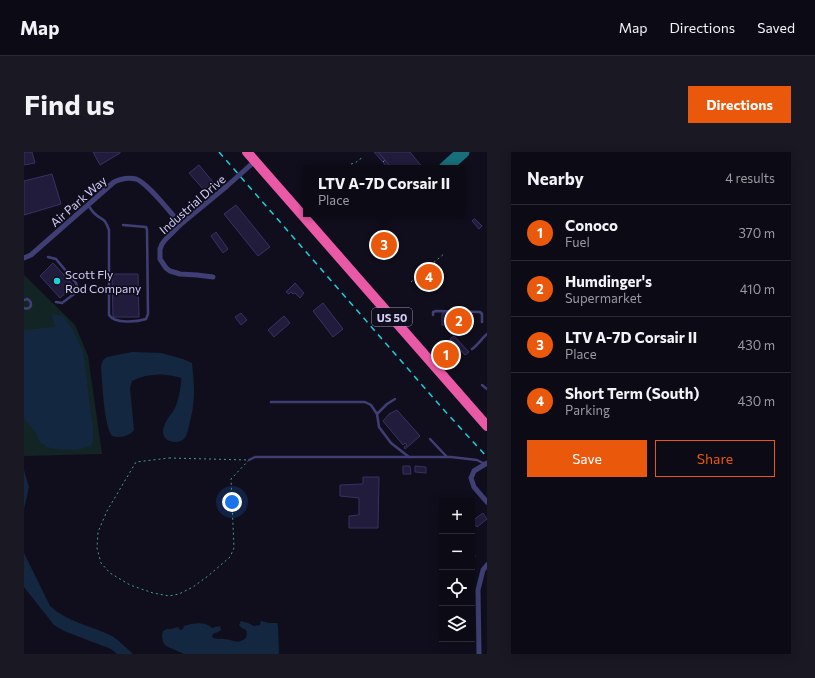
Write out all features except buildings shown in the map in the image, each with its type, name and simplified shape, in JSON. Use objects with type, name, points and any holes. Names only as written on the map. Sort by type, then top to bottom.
[{"type":"highway","name":"US 50","points":[[247,152],[303,216]]},
{"type":"highway","name":"US 50","points":[[304,217],[487,426]]},
{"type":"street","name":"Industrial Drive","points":[[213,277],[180,274],[170,271],[162,264],[159,255],[162,244],[181,224],[255,161]]},
{"type":"street","name":"Air Park Way","points":[[24,258],[31,255],[114,182],[125,178],[140,181],[181,224]]},
{"type":"street","points":[[486,464],[474,471],[471,478],[474,487],[487,502]]},
{"type":"street","points":[[479,654],[478,590],[483,570],[487,566]]},
{"type":"lane","points":[[87,205],[95,214],[104,220],[109,230],[109,315],[111,319],[117,321],[140,321],[146,319],[148,314],[148,230],[146,227],[141,226],[122,225]]},
{"type":"lane","points":[[48,257],[56,259],[76,283],[78,290],[62,303],[56,302]]},
{"type":"lane","points":[[24,300],[30,300],[32,306],[26,309],[24,308]]},
{"type":"lane","points":[[433,315],[433,312],[436,311],[480,312],[482,314],[482,322]]},
{"type":"lane","points":[[472,349],[477,346],[481,339],[487,334]]},
{"type":"lane","points":[[482,385],[487,389]]},
{"type":"lane","points":[[377,414],[387,404],[395,399]]},
{"type":"lane","points":[[271,402],[365,402],[371,405],[377,414],[379,427],[391,443],[409,457]]},
{"type":"lane","points":[[430,439],[447,457]]},
{"type":"lane","points":[[249,460],[255,457],[447,457],[477,460],[486,464]]},
{"type":"path","points":[[351,164],[363,157]]},
{"type":"path","points":[[411,282],[445,253]]},
{"type":"path","points":[[169,458],[249,460],[231,479],[234,548],[230,557],[193,587],[178,594],[169,596],[153,593],[130,585],[110,573],[101,563],[97,548],[98,532],[107,511],[136,462],[169,458]]},
{"type":"green space","points":[[24,275],[75,325],[88,356],[102,454],[24,456]]},
{"type":"water","points":[[52,315],[63,316],[73,330],[83,351],[93,429],[93,440],[91,446],[76,450],[47,447],[39,441],[36,433],[24,419],[24,330],[55,327]]},
{"type":"water","points":[[132,352],[161,353],[192,363],[194,399],[187,434],[181,441],[169,441],[164,436],[163,432],[166,422],[175,408],[181,381],[181,378],[169,375],[150,375],[132,381],[130,388],[134,430],[129,434],[118,437],[112,436],[109,431],[105,413],[101,366],[103,360],[107,357]]},
{"type":"water","points":[[24,470],[29,487],[24,509]]},
{"type":"water","points":[[24,553],[50,606],[72,620],[112,636],[133,654],[117,654],[111,649],[64,631],[54,625],[24,587]]},
{"type":"water","points":[[241,621],[254,626],[260,625],[261,621],[277,623],[279,654],[184,654],[166,646],[163,642],[163,631],[178,627],[180,630],[183,629],[184,626],[199,623],[206,624],[212,628],[220,626],[221,630],[213,634],[212,637],[216,639],[235,642],[240,641],[246,638],[247,634],[246,630],[239,625]]},
{"type":"taxiway","points":[[448,165],[463,152]]},
{"type":"railway","points":[[219,152],[443,409],[487,457]]},
{"type":"place","name":"LTV A-7D Corsair II","points":[[384,245]]},
{"type":"place","name":"Short Term (South)","points":[[429,277]]},
{"type":"place","name":"Scott Fly Rod Company","points":[[57,281]]},
{"type":"place","name":"Humdinger's","points":[[459,321]]},
{"type":"place","name":"Conoco","points":[[446,355]]}]
